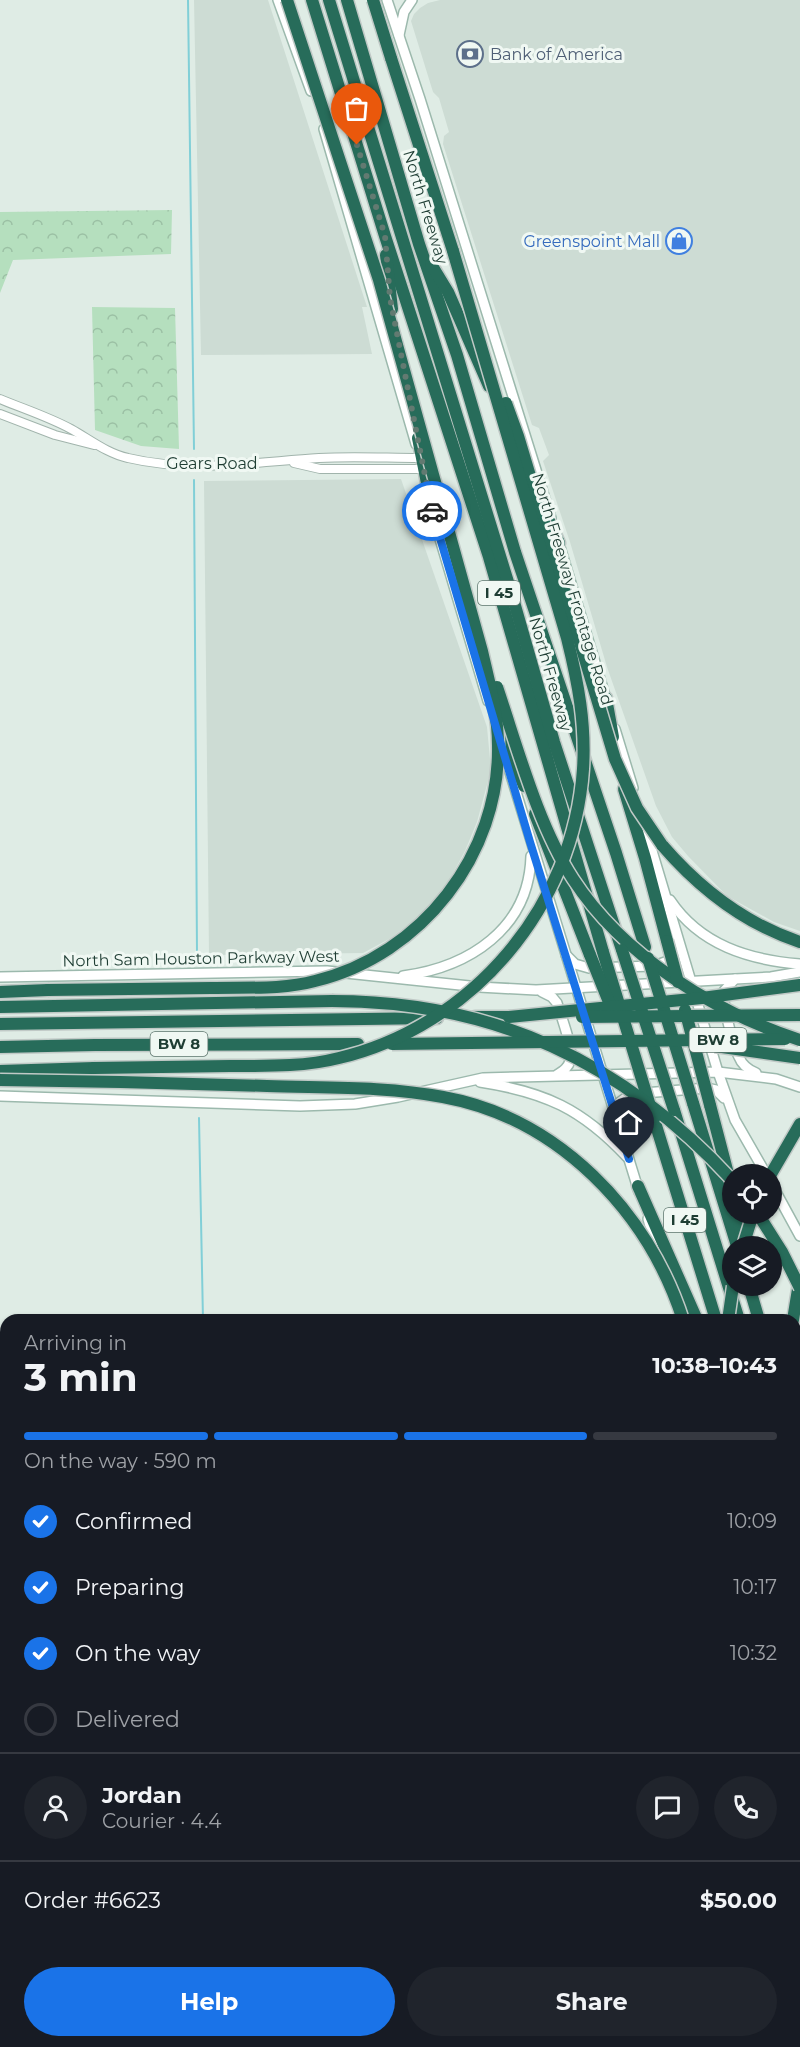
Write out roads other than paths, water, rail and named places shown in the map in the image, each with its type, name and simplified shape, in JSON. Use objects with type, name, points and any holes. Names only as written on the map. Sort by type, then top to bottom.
[{"type":"highway","points":[[0,992],[291,986],[315,982],[336,975],[377,956],[408,934],[443,901],[459,880],[480,841],[489,817],[495,791],[499,747],[497,722],[473,615],[379,280],[286,0]]},
{"type":"highway","name":"North Freeway","points":[[312,0],[385,236],[489,557],[596,954],[637,1065],[714,1314]]},
{"type":"highway","name":"North Freeway","points":[[329,0],[505,573],[554,742],[674,1110],[737,1314]]},
{"type":"highway","name":"North Freeway","points":[[347,0],[419,244],[457,355],[515,552],[616,853],[734,1236]]},
{"type":"highway","points":[[0,1071],[283,1065],[323,1061],[355,1054],[410,1032],[434,1019],[457,1002],[506,956],[519,941],[542,905],[563,857],[579,801],[583,758],[580,699],[567,638],[453,252],[372,0]]},
{"type":"highway","points":[[385,236],[390,298],[436,528]]},
{"type":"highway","points":[[419,244],[448,292],[559,543]]},
{"type":"highway","points":[[453,252],[518,436],[606,732],[628,790],[642,817],[662,845],[699,885],[756,923],[800,942]]},
{"type":"highway","points":[[473,615],[549,832],[572,878],[593,906],[645,956],[697,994],[732,1013],[776,1032],[800,1039]]},
{"type":"highway","points":[[484,688],[596,954]]},
{"type":"highway","points":[[606,698],[619,773],[672,938],[725,1164]]},
{"type":"highway","points":[[509,1017],[702,998],[800,985]]},
{"type":"highway","points":[[0,1007],[351,1001],[406,1005],[447,1012],[491,1023],[531,1037],[579,1059],[660,1112],[694,1141],[722,1170]]},
{"type":"highway","name":"BW 8","points":[[0,1024],[356,1018],[800,1015]]},
{"type":"highway","name":"BW 8","points":[[0,1047],[800,1039]]},
{"type":"highway","points":[[636,1041],[725,1047],[800,1058]]},
{"type":"highway","points":[[0,1080],[367,1089],[443,1097],[492,1110],[551,1142],[595,1176],[613,1195],[649,1244],[681,1314]]},
{"type":"highway","points":[[777,1164],[800,1124]]},
{"type":"highway","points":[[638,1186],[694,1314]]},
{"type":"highway","points":[[764,1224],[782,1252],[800,1288]]},
{"type":"highway","points":[[794,1314],[800,1275]]},
{"type":"highway","points":[[729,1314],[732,1296]]},
{"type":"highway","points":[[753,1296],[757,1314]]},
{"type":"main road","points":[[278,0],[315,102],[420,458],[436,528],[675,1314]]},
{"type":"main road","points":[[286,0],[287,28]]},
{"type":"main road","points":[[372,0],[385,8],[396,27]]},
{"type":"main road","name":"North Freeway Frontage Road","points":[[387,0],[559,543],[666,894],[672,938],[690,982],[730,1108],[760,1164]]},
{"type":"main road","points":[[399,37],[404,12],[412,0]]},
{"type":"main road","points":[[391,978],[447,967],[478,951],[508,924],[523,898],[531,872],[530,842]]},
{"type":"main road","points":[[666,894],[685,919],[716,943],[763,960],[800,964]]},
{"type":"main road","points":[[564,953],[581,967],[654,966],[668,961],[674,954],[672,938]]},
{"type":"main road","name":"North Sam Houston Parkway West","points":[[0,977],[327,971],[479,987],[536,990],[771,977],[800,972]]},
{"type":"main road","points":[[735,979],[728,985],[723,997],[739,1057],[751,1070],[763,1077]]},
{"type":"main road","points":[[536,990],[546,993],[557,1004],[571,1053],[570,1063],[557,1075]]},
{"type":"main road","points":[[0,1096],[300,1106],[355,1104],[398,1097],[466,1080],[499,1077],[717,1072],[763,1077],[800,1087]]},
{"type":"main road","points":[[466,1080],[519,1090],[563,1105],[606,1134],[629,1159]]},
{"type":"main road","points":[[617,1123],[620,1102],[631,1094],[707,1088],[720,1094],[730,1108]]},
{"type":"main road","points":[[782,1203],[800,1236]]},
{"type":"street","name":"Gears Road","points":[[0,399],[70,428],[126,458],[174,465],[287,462],[320,458],[420,458]]},
{"type":"street","name":"Gears Road","points":[[0,414],[55,435],[104,448]]},
{"type":"street","name":"Gears Road","points":[[287,462],[320,469],[422,469]]},
{"type":"waterway","points":[[188,0],[194,449]]},
{"type":"waterway","points":[[194,480],[197,954]]},
{"type":"waterway","points":[[199,1118],[203,1314]]},
{"type":"place","name":"Bank of America","points":[[470,54]]},
{"type":"place","name":"Greenspoint Mall","points":[[679,241]]}]
